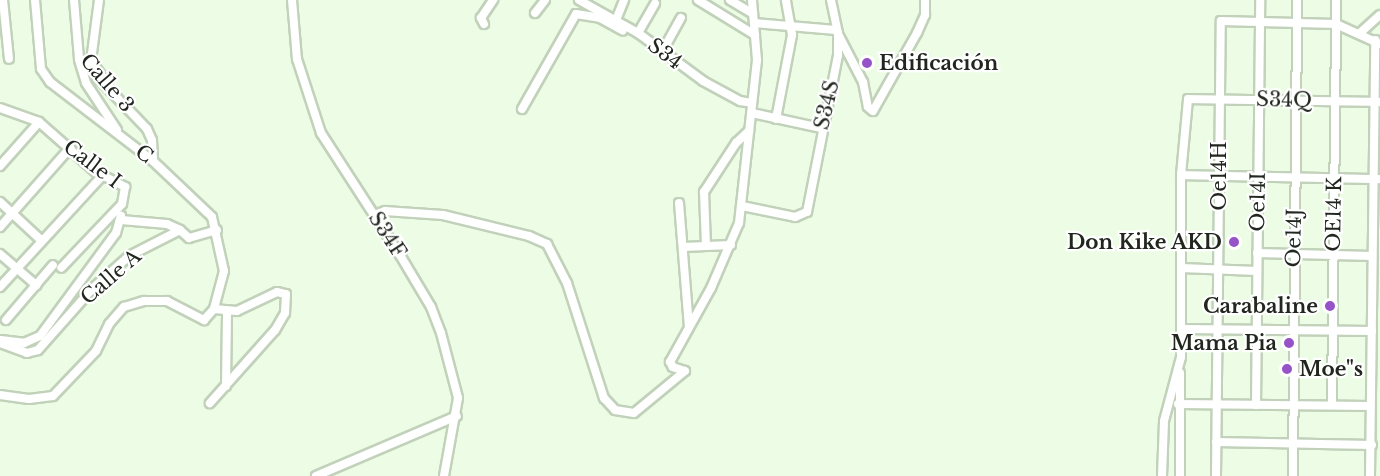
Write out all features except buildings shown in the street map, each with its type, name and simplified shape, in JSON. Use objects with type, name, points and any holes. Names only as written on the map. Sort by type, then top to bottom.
[{"type":"street","points":[[3,0],[9,59]]},
{"type":"street","name":"C","points":[[35,0],[41,69],[47,78],[153,161],[204,207],[217,230],[225,271],[214,309]]},
{"type":"street","name":"Calle 3","points":[[74,0],[79,58],[107,84],[147,129],[152,140],[153,161]]},
{"type":"street","points":[[99,0],[91,61],[107,84]]},
{"type":"street","name":"S34F","points":[[292,0],[297,59],[315,119],[431,308],[456,381],[457,416],[444,476]]},
{"type":"street","points":[[484,24],[481,18],[493,0]]},
{"type":"street","points":[[535,13],[545,0]]},
{"type":"street","name":"S34","points":[[579,0],[589,2],[635,32],[703,81],[740,101],[752,103]]},
{"type":"street","points":[[616,20],[624,0]]},
{"type":"street","points":[[698,0],[755,35]]},
{"type":"street","points":[[730,0],[753,14]]},
{"type":"street","points":[[374,215],[386,210],[443,215],[530,236],[547,244],[567,284],[604,398],[620,412],[634,412],[685,371],[673,368],[670,362],[731,245],[742,206],[758,60],[753,0]]},
{"type":"street","points":[[776,119],[792,35],[786,0]]},
{"type":"street","name":"S34S","points":[[742,206],[795,217],[808,210],[821,128],[835,72],[838,33],[831,0]]},
{"type":"street","points":[[754,24],[828,26],[838,33],[863,82],[868,107],[871,111],[877,109],[917,33],[925,15],[926,0]]},
{"type":"street","name":"Oe14I","points":[[1256,405],[1260,0]]},
{"type":"street","name":"Oe14J","points":[[1293,476],[1292,329],[1297,0]]},
{"type":"street","name":"OE14 K","points":[[1332,405],[1336,0]]},
{"type":"street","points":[[522,109],[576,15],[592,16],[627,33],[635,32],[655,3]]},
{"type":"street","points":[[1362,32],[1380,15]]},
{"type":"street","points":[[662,52],[681,18]]},
{"type":"street","name":"Oe14H","points":[[1216,476],[1221,21],[1260,22]]},
{"type":"street","points":[[1260,22],[1336,24],[1362,32],[1377,42],[1377,179],[1372,256],[1370,476]]},
{"type":"street","points":[[79,58],[86,83],[121,137]]},
{"type":"street","name":"S34Q","points":[[1181,175],[1188,99],[1377,102]]},
{"type":"street","name":"Calle I","points":[[0,109],[39,122],[103,175],[124,185],[122,204],[36,285],[6,320]]},
{"type":"street","points":[[752,114],[821,128]]},
{"type":"street","points":[[0,166],[39,122]]},
{"type":"street","points":[[706,246],[704,192],[736,142],[749,131]]},
{"type":"street","points":[[0,227],[70,148]]},
{"type":"street","points":[[0,287],[103,175]]},
{"type":"street","points":[[1180,476],[1178,404],[1182,329],[1181,175],[1377,179]]},
{"type":"street","points":[[0,202],[42,241]]},
{"type":"street","points":[[679,203],[689,329]]},
{"type":"street","points":[[0,341],[24,343],[40,336],[59,314],[121,220],[122,204]]},
{"type":"street","name":"Calle A","points":[[121,220],[166,224],[180,230]]},
{"type":"street","points":[[180,230],[189,238],[217,230]]},
{"type":"street","name":"Calle A","points":[[0,341],[27,353],[39,350],[87,295],[129,256],[180,230]]},
{"type":"street","points":[[683,247],[731,245]]},
{"type":"street","points":[[1257,253],[1372,256]]},
{"type":"street","points":[[0,254],[36,285]]},
{"type":"street","points":[[1181,268],[1257,271]]},
{"type":"street","points":[[0,394],[29,399],[53,396],[96,351],[109,324],[124,307],[144,301],[167,301],[204,320],[214,309],[227,312],[277,292],[287,297],[285,313],[275,330],[210,404]]},
{"type":"street","points":[[226,386],[227,312]]},
{"type":"street","points":[[1182,329],[1372,331]]},
{"type":"street","points":[[1162,476],[1164,421],[1181,357]]},
{"type":"street","points":[[1178,404],[1370,406]]},
{"type":"street","points":[[316,476],[457,416]]},
{"type":"street","points":[[1216,442],[1372,445]]},
{"type":"place","name":"Edificación","points":[[867,63]]},
{"type":"place","name":"Don Kike AKD","points":[[1234,242]]},
{"type":"place","name":"Carabaline","points":[[1330,306]]},
{"type":"place","name":"Mama Pia","points":[[1289,343]]},
{"type":"place","name":"Moe\"s","points":[[1287,369]]}]
